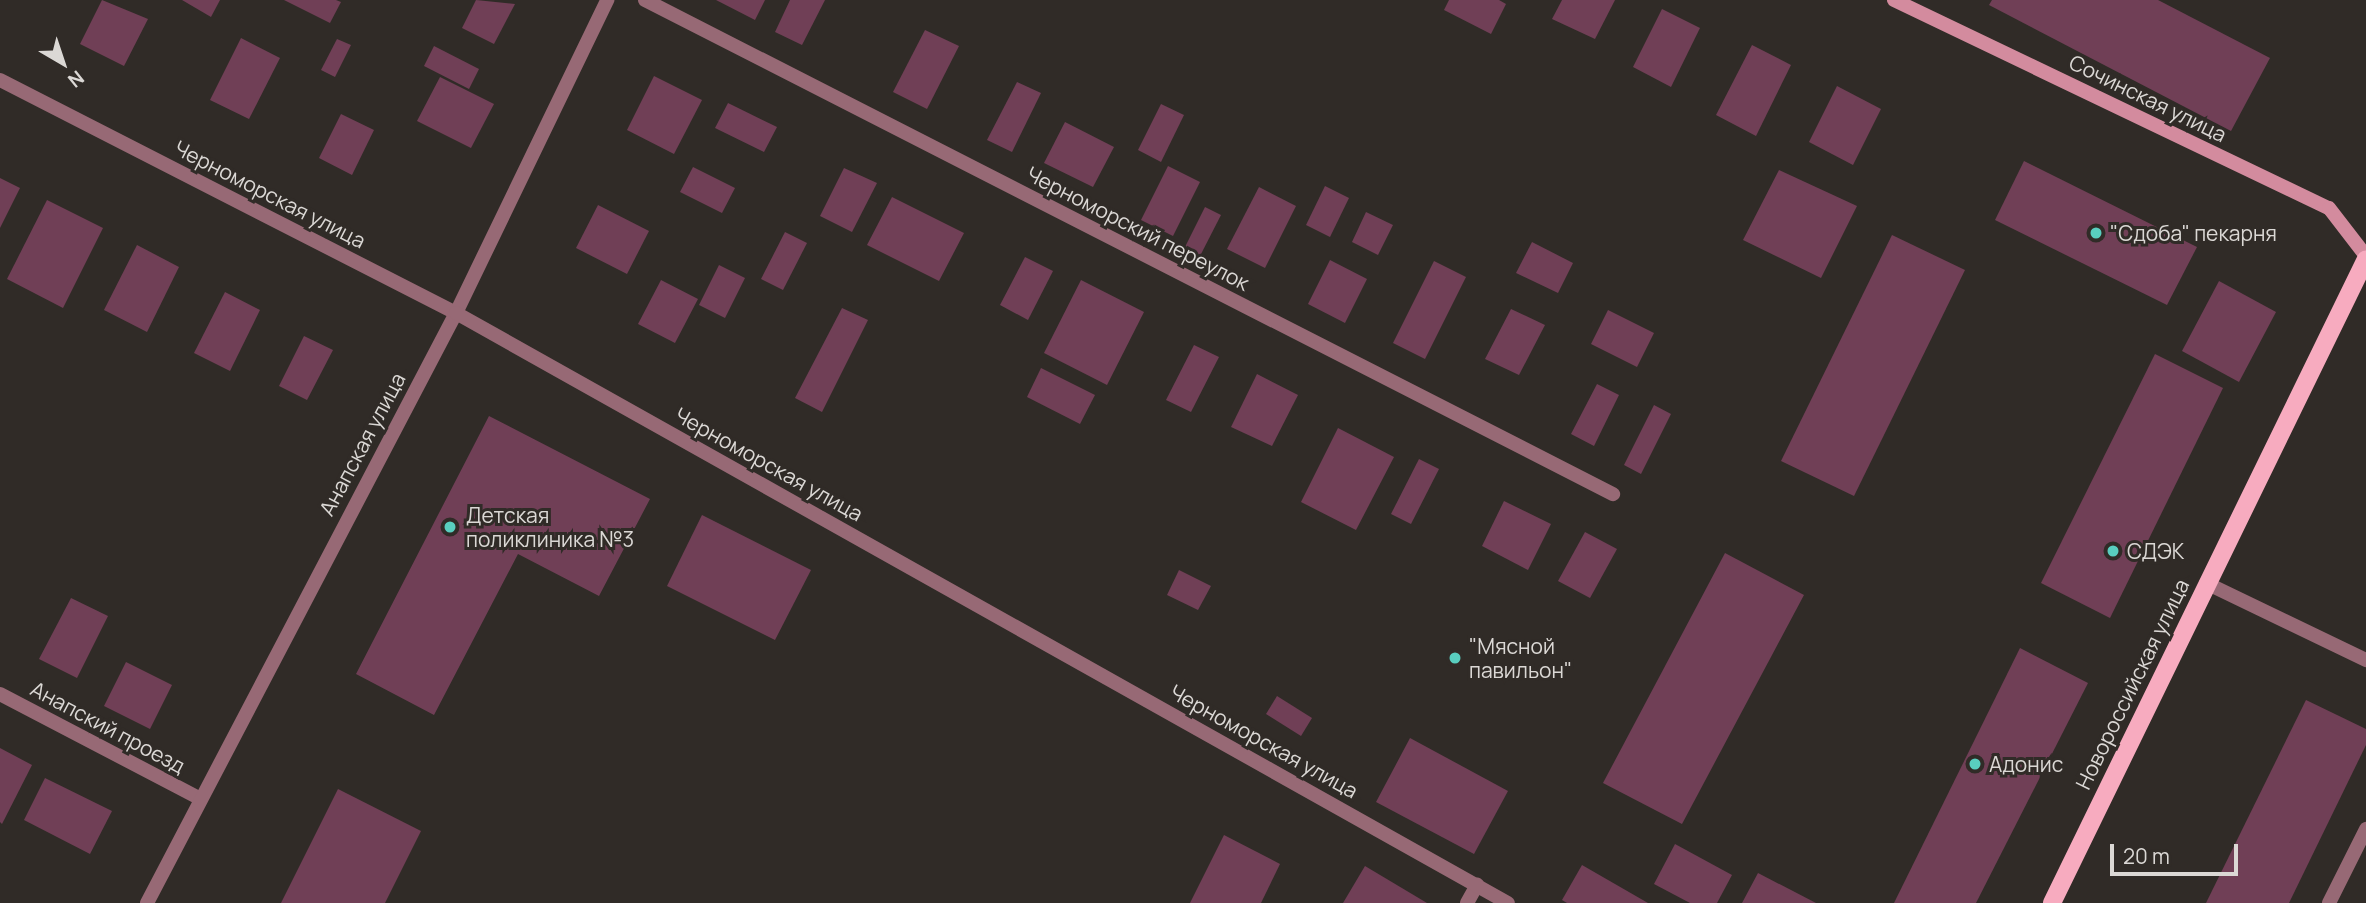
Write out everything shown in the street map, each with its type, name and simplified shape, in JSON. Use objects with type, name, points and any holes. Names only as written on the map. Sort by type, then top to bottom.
[{"type":"main road","name":"Сочинская улица","points":[[1895,0],[2329,208],[2366,257]]},
{"type":"main road","name":"Новороссийская улица","points":[[2052,903],[2366,257]]},
{"type":"street","name":"Анапская улица","points":[[147,903],[197,797],[456,313],[607,0]]},
{"type":"street","name":"Черноморский переулок","points":[[645,0],[1613,494]]},
{"type":"street","name":"Черноморская улица","points":[[0,80],[456,313],[1508,903]]},
{"type":"street","points":[[2206,583],[2366,660]]},
{"type":"street","name":"Анапский проезд","points":[[0,694],[197,797]]},
{"type":"street","points":[[2329,903],[2366,829]]},
{"type":"street","points":[[1467,903],[1477,885]]},
{"type":"building","points":[[102,0],[148,19],[124,66],[80,44]]},
{"type":"building","points":[[182,0],[220,0],[211,17]]},
{"type":"building","points":[[284,0],[336,0],[341,2],[330,23]]},
{"type":"building","points":[[476,0],[515,4],[494,44],[462,28]]},
{"type":"building","points":[[716,0],[765,0],[755,20]]},
{"type":"building","points":[[790,0],[825,0],[802,45],[775,32]]},
{"type":"building","points":[[1449,0],[1499,0],[1506,4],[1491,34],[1444,10]]},
{"type":"building","points":[[1562,0],[1615,0],[1595,39],[1552,19]]},
{"type":"building","points":[[1992,0],[2158,0],[2270,58],[2231,131],[1989,5]]},
{"type":"building","points":[[1662,9],[1700,28],[1671,87],[1633,67]]},
{"type":"building","points":[[925,30],[959,46],[927,109],[893,92]]},
{"type":"building","points":[[241,38],[280,58],[249,119],[210,100]]},
{"type":"building","points":[[337,39],[351,45],[335,77],[321,70]]},
{"type":"building","points":[[1752,45],[1791,65],[1756,136],[1716,115]]},
{"type":"building","points":[[434,46],[479,69],[469,89],[424,66]]},
{"type":"building","points":[[654,76],[702,100],[674,154],[627,130]]},
{"type":"building","points":[[440,77],[494,104],[471,148],[417,121]]},
{"type":"building","points":[[1017,82],[1041,93],[1012,152],[987,140]]},
{"type":"building","points":[[1837,86],[1881,109],[1853,165],[1809,142]]},
{"type":"building","points":[[728,103],[777,127],[764,152],[715,128]]},
{"type":"building","points":[[1161,104],[1184,115],[1161,162],[1138,150]]},
{"type":"building","points":[[341,114],[374,130],[352,175],[319,158]]},
{"type":"building","points":[[1065,122],[1114,147],[1093,187],[1044,163]]},
{"type":"building","name":"\"Сдоба\" пекарня","points":[[2024,161],[2197,247],[2167,305],[1995,220]]},
{"type":"building","points":[[1168,166],[1200,182],[1173,236],[1141,220]]},
{"type":"building","points":[[693,167],[735,188],[722,213],[680,192]]},
{"type":"building","points":[[844,168],[877,183],[852,232],[820,216]]},
{"type":"building","points":[[1779,170],[1857,206],[1821,278],[1743,240]]},
{"type":"building","points":[[0,178],[20,188],[0,228]]},
{"type":"building","points":[[1325,186],[1349,198],[1330,237],[1306,225]]},
{"type":"building","points":[[1259,187],[1296,206],[1265,268],[1227,249]]},
{"type":"building","points":[[892,197],[964,233],[939,281],[867,245]]},
{"type":"building","points":[[47,200],[103,228],[63,308],[7,279]]},
{"type":"building","points":[[598,205],[649,231],[627,274],[576,248]]},
{"type":"building","points":[[1205,207],[1221,215],[1200,256],[1184,249]]},
{"type":"building","points":[[1366,212],[1393,225],[1378,255],[1352,242]]},
{"type":"building","points":[[785,232],[807,243],[783,290],[761,279]]},
{"type":"building","points":[[1892,235],[1965,270],[1854,496],[1781,461]]},
{"type":"building","points":[[1532,242],[1573,263],[1558,293],[1516,273]]},
{"type":"building","points":[[137,245],[179,267],[147,332],[104,310]]},
{"type":"building","points":[[1025,257],[1053,271],[1028,320],[1000,305]]},
{"type":"building","points":[[1330,260],[1367,279],[1345,323],[1308,304]]},
{"type":"building","points":[[1434,261],[1466,277],[1425,359],[1393,343]]},
{"type":"building","points":[[719,265],[745,278],[725,318],[699,305]]},
{"type":"building","points":[[661,280],[698,299],[675,343],[638,324]]},
{"type":"building","points":[[1081,280],[1144,312],[1107,385],[1044,353]]},
{"type":"building","points":[[2219,281],[2276,312],[2239,382],[2182,351]]},
{"type":"building","points":[[225,292],[260,310],[230,371],[194,353]]},
{"type":"building","points":[[842,308],[868,320],[822,412],[795,398]]},
{"type":"building","points":[[1511,309],[1545,325],[1519,375],[1485,359]]},
{"type":"building","points":[[1608,310],[1654,333],[1637,367],[1591,344]]},
{"type":"building","points":[[304,336],[333,350],[307,400],[279,386]]},
{"type":"building","points":[[1194,345],[1219,357],[1191,412],[1166,400]]},
{"type":"building","points":[[2155,354],[2223,388],[2110,618],[2041,583]]},
{"type":"building","points":[[1041,368],[1095,395],[1080,424],[1027,397]]},
{"type":"building","points":[[1257,374],[1298,395],[1272,446],[1231,427]]},
{"type":"building","points":[[1597,384],[1619,395],[1594,446],[1571,434]]},
{"type":"building","points":[[1654,405],[1671,414],[1641,474],[1624,465]]},
{"type":"building","points":[[489,416],[650,499],[599,596],[518,554],[434,715],[356,674]]},
{"type":"building","points":[[1338,428],[1394,457],[1356,530],[1301,502]]},
{"type":"building","points":[[1419,459],[1439,469],[1411,524],[1391,514]]},
{"type":"building","points":[[1504,501],[1551,524],[1528,570],[1482,546]]},
{"type":"building","points":[[702,515],[811,570],[775,640],[667,586]]},
{"type":"building","points":[[1585,532],[1617,549],[1590,598],[1558,581]]},
{"type":"building","points":[[1725,553],[1804,595],[1682,824],[1603,783]]},
{"type":"building","points":[[1179,570],[1211,586],[1198,610],[1167,595]]},
{"type":"building","points":[[71,598],[108,616],[77,678],[39,659]]},
{"type":"building","points":[[2020,648],[2088,683],[1976,903],[1894,903]]},
{"type":"building","points":[[126,662],[172,685],[150,729],[104,706]]},
{"type":"building","points":[[1277,696],[1312,718],[1301,736],[1266,714]]},
{"type":"building","points":[[2306,700],[2366,729],[2366,745],[2289,903],[2206,903]]},
{"type":"building","points":[[1410,738],[1508,791],[1474,854],[1376,802]]},
{"type":"building","points":[[0,748],[32,765],[2,824],[0,822]]},
{"type":"building","points":[[45,778],[112,811],[90,854],[24,820]]},
{"type":"building","points":[[338,789],[421,831],[385,903],[281,903]]},
{"type":"building","points":[[1224,835],[1280,864],[1261,903],[1190,903]]},
{"type":"building","points":[[1675,844],[1732,875],[1717,903],[1690,903],[1654,884]]},
{"type":"building","points":[[1582,865],[1648,903],[1567,903],[1562,900]]},
{"type":"building","points":[[1365,866],[1427,903],[1343,903]]},
{"type":"building","points":[[1758,873],[1816,903],[1742,903]]},
{"type":"place","name":"\"Сдоба\" пекарня","points":[[2096,233]]},
{"type":"place","name":"Детская поликлиника №3","points":[[450,527]]},
{"type":"place","name":"СДЭК","points":[[2113,551]]},
{"type":"place","name":"\"Мясной павильон\"","points":[[1455,658]]},
{"type":"place","name":"Адонис","points":[[1975,764]]}]
